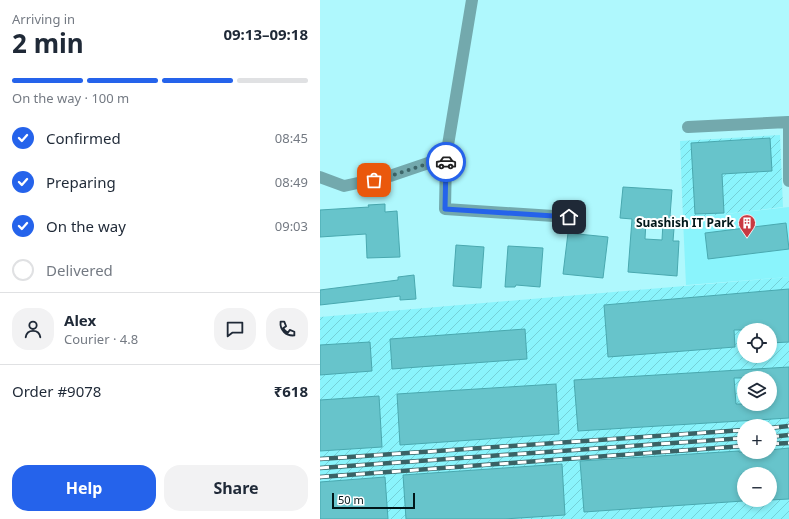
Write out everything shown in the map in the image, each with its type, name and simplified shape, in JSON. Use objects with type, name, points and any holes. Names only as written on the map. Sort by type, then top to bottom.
[{"type":"street","points":[[472,0],[446,158],[445,209],[569,217]]},
{"type":"street","points":[[688,128],[789,122],[789,181]]},
{"type":"street","points":[[320,177],[344,186],[390,176],[446,158]]},
{"type":"shaded area","points":[[780,135],[783,207],[683,219],[680,141]]},
{"type":"shaded area","name":"Suashish IT Park","points":[[789,207],[789,277],[686,285],[683,219]]},
{"type":"shaded area","points":[[789,277],[789,519],[320,519],[320,317]]},
{"type":"building","points":[[770,138],[772,171],[722,174],[724,213],[695,214],[691,143]]},
{"type":"building","points":[[623,187],[672,190],[670,216],[675,216],[673,241],[679,241],[677,276],[628,272],[632,219],[620,218]],"holes":[[[646,221],[663,222],[662,240],[645,239]]]},
{"type":"building","points":[[385,204],[385,212],[397,211],[400,257],[367,258],[366,234],[320,237],[320,210],[369,207],[368,205]]},
{"type":"building","name":"Suashish IT Park","points":[[786,223],[789,249],[708,259],[705,233]]},
{"type":"building","points":[[568,233],[608,237],[603,278],[563,274]]},
{"type":"building","points":[[456,245],[484,247],[481,288],[453,286]]},
{"type":"building","points":[[508,246],[543,248],[540,287],[516,285],[515,287],[505,287]]},
{"type":"building","points":[[414,275],[416,299],[400,300],[400,296],[320,305],[320,290],[398,280],[398,277]]},
{"type":"building","points":[[789,289],[789,342],[777,343],[777,323],[737,323],[737,330],[734,330],[735,347],[608,357],[604,305]]},
{"type":"building","points":[[525,329],[527,359],[392,369],[390,339]]},
{"type":"building","points":[[370,342],[372,371],[320,375],[320,345]]},
{"type":"building","points":[[789,367],[789,418],[737,419],[737,421],[578,431],[574,380]]},
{"type":"building","points":[[556,384],[559,434],[400,445],[397,394]]},
{"type":"building","points":[[379,396],[382,447],[320,451],[320,400]]},
{"type":"building","points":[[789,448],[789,499],[777,500],[777,467],[737,467],[737,501],[584,512],[580,461],[737,451],[737,459],[777,459],[777,449]]},
{"type":"building","points":[[562,464],[565,515],[504,519],[406,519],[403,475]]},
{"type":"building","points":[[385,477],[388,519],[320,519],[320,482]]},
{"type":"railway","points":[[777,427],[789,426]]},
{"type":"railway","points":[[320,459],[737,430]]},
{"type":"railway","points":[[777,436],[789,435]]},
{"type":"railway","points":[[320,468],[737,438]]},
{"type":"railway","points":[[777,444],[789,443]]},
{"type":"railway","points":[[320,477],[737,447]]},
{"type":"way so far","points":[[374,180],[446,158],[446,162]]},
{"type":"place","name":"Suashish IT Park","points":[[747,238]]},
{"type":"route","points":[[446,162],[445,209],[569,217]]}]
